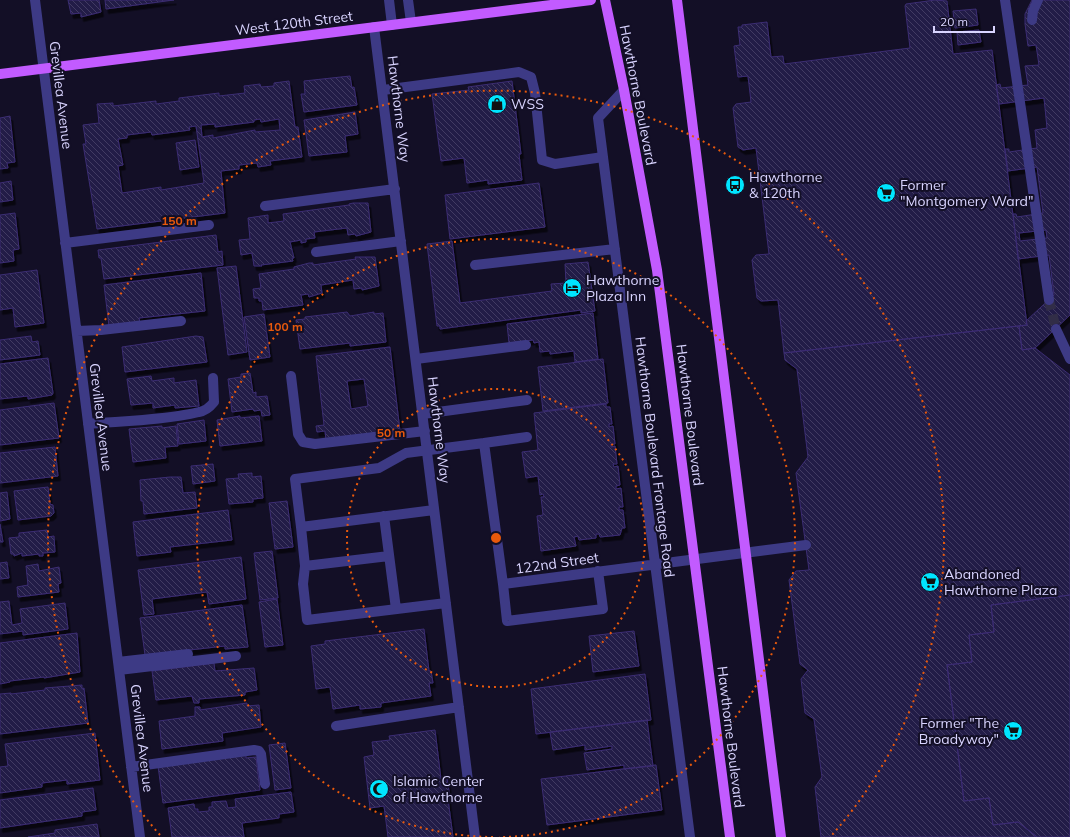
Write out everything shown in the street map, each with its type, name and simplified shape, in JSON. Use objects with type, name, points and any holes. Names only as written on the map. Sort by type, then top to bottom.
[{"type":"main road","name":"West 120th Street","points":[[0,74],[591,0]]},
{"type":"main road","name":"Hawthorne Boulevard","points":[[605,0],[624,90],[657,270],[730,837]]},
{"type":"main road","points":[[677,0],[781,837]]},
{"type":"street","name":"Grevillea Avenue","points":[[35,0],[140,837]]},
{"type":"street","points":[[389,0],[392,25]]},
{"type":"street","points":[[408,0],[411,22]]},
{"type":"street","points":[[1005,0],[1048,300]]},
{"type":"street","points":[[1032,20],[1033,11],[1038,0]]},
{"type":"street","name":"Hawthorne Way","points":[[374,27],[475,837]]},
{"type":"street","points":[[382,90],[519,72],[531,78],[535,93],[542,160],[555,164],[603,157]]},
{"type":"street","name":"Hawthorne Boulevard Frontage Road","points":[[624,90],[598,118],[690,837]]},
{"type":"street","points":[[265,206],[395,189]]},
{"type":"street","points":[[65,243],[209,225]]},
{"type":"street","points":[[316,252],[401,241]]},
{"type":"street","points":[[475,265],[615,249]]},
{"type":"street","points":[[76,331],[101,330],[181,321]]},
{"type":"street","points":[[1056,329],[1070,359]]},
{"type":"street","points":[[416,359],[526,345]]},
{"type":"street","points":[[291,376],[298,434],[303,442],[315,444],[425,431]]},
{"type":"street","points":[[88,424],[140,420],[200,412],[210,407],[214,402],[213,378]]},
{"type":"street","points":[[422,414],[527,400]]},
{"type":"street","points":[[446,603],[307,620],[303,584],[305,566],[295,479],[379,468],[406,453],[427,449],[527,437]]},
{"type":"street","name":"122nd Street","points":[[484,443],[503,584],[806,545]]},
{"type":"street","points":[[301,527],[434,510]]},
{"type":"street","points":[[384,516],[396,609]]},
{"type":"street","points":[[305,566],[389,556]]},
{"type":"street","points":[[503,584],[507,621],[603,608],[598,571]]},
{"type":"street","points":[[119,666],[188,654]]},
{"type":"street","points":[[119,666],[236,656]]},
{"type":"street","points":[[336,726],[458,707]]},
{"type":"street","points":[[132,767],[254,750],[259,751],[261,754],[265,784]]},
{"type":"building","points":[[68,0],[99,0],[101,12],[81,17],[81,13],[71,14]]},
{"type":"building","points":[[105,0],[174,0],[106,9]]},
{"type":"building","name":"Former \"Montgomery Ward\"","points":[[935,0],[947,1],[953,54],[992,50],[1027,325],[784,353],[778,300],[761,301],[757,298],[752,260],[756,255],[769,254],[756,148],[743,150],[738,147],[733,108],[736,104],[751,102],[748,76],[738,77],[734,46],[740,45],[738,27],[742,27],[742,25],[767,22],[771,57],[783,56],[784,64],[910,48],[906,4]]},
{"type":"building","points":[[1032,0],[1070,0],[1070,315],[1035,348],[1022,350],[1019,326],[1027,325],[1026,321],[1054,295],[1049,255],[1018,259],[1013,214],[1016,214],[1017,217],[1043,213],[1037,167],[1008,171],[1005,149],[1009,149],[1009,152],[1037,148],[1035,130],[1047,128],[1044,98],[999,104],[996,85],[1000,84],[1001,88],[1028,85],[1025,66],[1039,65],[1036,45],[1028,46],[1025,14]],"holes":[[[1046,230],[1047,238],[1020,241],[1019,233]]]},
{"type":"building","points":[[976,9],[978,25],[955,28],[953,11]]},
{"type":"building","points":[[979,30],[981,42],[958,45],[957,32]]},
{"type":"building","points":[[350,76],[352,88],[354,87],[357,105],[304,112],[301,94],[305,94],[304,81]]},
{"type":"building","points":[[289,81],[295,127],[298,127],[302,157],[270,161],[271,165],[258,167],[257,163],[239,165],[239,169],[221,171],[225,213],[97,229],[83,144],[86,144],[83,125],[99,123],[97,104],[113,103],[113,106],[156,101],[156,104],[179,101],[179,98],[219,93],[219,96],[245,93],[244,86],[260,84],[261,87],[274,86],[274,83]],"holes":[[[260,119],[261,122],[279,119],[280,130],[255,132],[255,130],[213,138],[213,135],[202,137],[201,125],[215,124],[215,127],[254,122],[254,120]],[[196,126],[204,183],[161,190],[161,187],[122,193],[118,166],[123,165],[118,139],[127,138],[127,135],[151,132],[152,135],[190,130],[189,127]]]},
{"type":"building","points":[[512,81],[521,154],[519,154],[522,180],[488,184],[488,180],[467,183],[464,158],[441,161],[432,94],[469,90],[468,87]]},
{"type":"building","points":[[355,112],[358,134],[345,136],[347,152],[309,156],[304,120]]},
{"type":"building","points":[[10,116],[15,162],[7,163],[8,168],[0,169],[0,118]]},
{"type":"building","points":[[195,140],[199,167],[180,170],[176,143]]},
{"type":"building","points":[[11,181],[13,200],[0,202],[0,183]]},
{"type":"building","points":[[539,183],[545,227],[450,239],[445,195]]},
{"type":"building","points":[[353,203],[368,203],[371,232],[356,236],[355,234],[348,235],[347,228],[314,232],[315,238],[306,239],[306,242],[301,243],[301,240],[290,242],[294,258],[292,258],[293,261],[254,266],[252,253],[241,255],[239,240],[250,239],[248,218],[268,215],[268,223],[284,221],[283,214],[349,205]]},
{"type":"building","points":[[15,213],[19,249],[13,250],[14,261],[0,263],[0,215]]},
{"type":"building","points":[[216,235],[218,252],[222,251],[223,265],[104,279],[101,258],[99,258],[98,250]]},
{"type":"building","name":"Hawthorne Plaza Inn","points":[[452,241],[460,303],[552,291],[551,284],[566,283],[565,264],[588,262],[595,311],[581,313],[581,310],[440,329],[440,326],[437,326],[427,244]]},
{"type":"building","points":[[355,257],[375,257],[379,286],[362,290],[362,288],[354,289],[353,280],[321,285],[322,293],[309,297],[308,294],[301,295],[303,305],[263,310],[262,301],[259,301],[259,298],[254,298],[253,289],[261,288],[259,274],[294,269],[294,267],[309,263],[313,263],[313,265],[356,259]]},
{"type":"building","points":[[236,266],[247,352],[228,355],[217,268]]},
{"type":"building","points":[[37,270],[44,323],[15,327],[13,308],[0,310],[0,275]]},
{"type":"building","points":[[201,273],[205,311],[139,318],[140,323],[109,326],[104,285]]},
{"type":"building","points":[[347,312],[350,316],[374,312],[374,314],[383,313],[386,342],[350,346],[350,343],[300,349],[296,320],[305,319],[305,317]]},
{"type":"building","points":[[593,313],[598,359],[575,362],[574,351],[550,354],[550,351],[540,352],[539,342],[534,343],[533,340],[509,343],[507,324]]},
{"type":"building","points":[[264,314],[270,357],[250,360],[244,317]]},
{"type":"building","name":"Abandoned Hawthorne Plaza","points":[[1019,326],[1022,350],[1035,348],[1070,375],[1070,595],[991,605],[994,632],[969,635],[972,662],[947,665],[964,801],[989,798],[993,825],[1018,822],[1037,837],[821,837],[815,787],[822,777],[814,719],[805,713],[801,679],[808,670],[800,664],[789,580],[796,571],[809,570],[796,473],[808,457],[797,369],[785,360],[784,353]]},
{"type":"building","points":[[31,336],[32,342],[38,341],[40,355],[0,360],[0,340]]},
{"type":"building","points":[[196,336],[203,337],[207,362],[125,372],[122,347]]},
{"type":"building","points":[[390,347],[400,431],[326,440],[325,431],[317,432],[316,426],[324,425],[316,356]],"holes":[[[364,379],[368,406],[351,409],[347,381]]]},
{"type":"building","points":[[48,358],[53,393],[52,395],[28,399],[28,396],[0,399],[0,364]]},
{"type":"building","points":[[603,359],[608,403],[543,411],[538,367]]},
{"type":"building","points":[[250,373],[253,393],[256,392],[256,397],[267,396],[270,415],[262,416],[261,410],[254,411],[253,409],[232,412],[228,379],[241,377],[241,374]]},
{"type":"building","points":[[151,376],[152,381],[174,378],[174,383],[196,380],[199,406],[175,408],[175,405],[153,408],[153,403],[131,405],[127,379]]},
{"type":"building","points":[[54,403],[59,438],[0,445],[0,410]]},
{"type":"building","points":[[606,404],[606,407],[610,407],[612,424],[609,424],[609,427],[613,426],[615,444],[611,444],[611,447],[615,446],[617,464],[613,464],[614,467],[618,466],[620,485],[616,486],[616,489],[621,488],[623,507],[619,507],[619,510],[623,510],[625,528],[622,528],[620,535],[600,537],[599,534],[596,534],[596,538],[579,540],[578,536],[574,537],[576,546],[541,551],[537,516],[543,515],[541,497],[544,497],[543,494],[540,495],[538,476],[526,478],[522,452],[538,450],[534,413]]},
{"type":"building","points":[[240,416],[240,418],[259,416],[262,441],[220,446],[217,420]]},
{"type":"building","points":[[204,420],[206,441],[179,444],[177,424]]},
{"type":"building","points":[[162,426],[162,428],[176,426],[178,446],[165,447],[166,458],[133,462],[129,429]]},
{"type":"building","points":[[55,447],[58,476],[0,483],[0,453]]},
{"type":"building","points":[[213,464],[215,481],[193,484],[191,466]]},
{"type":"building","points":[[252,473],[252,477],[261,476],[263,498],[253,499],[253,502],[229,504],[226,479],[239,478],[238,474]]},
{"type":"building","points":[[181,477],[183,493],[195,492],[197,508],[144,514],[143,501],[141,501],[140,480]]},
{"type":"building","points":[[48,487],[50,504],[53,505],[54,513],[51,516],[18,520],[14,491]]},
{"type":"building","points":[[7,492],[10,519],[0,521],[0,493]]},
{"type":"building","points":[[287,501],[293,547],[275,549],[269,503]]},
{"type":"building","points":[[228,510],[232,540],[170,547],[171,552],[137,556],[133,522]]},
{"type":"building","points":[[0,524],[3,542],[0,542]]},
{"type":"building","points":[[47,530],[48,537],[54,536],[55,552],[43,553],[43,556],[39,556],[39,554],[22,556],[22,553],[14,556],[14,554],[11,554],[9,538],[19,537],[19,533]]},
{"type":"building","points":[[272,551],[278,598],[260,600],[254,553]]},
{"type":"building","points":[[241,557],[246,599],[209,604],[207,592],[152,599],[154,614],[144,615],[138,570]]},
{"type":"building","points":[[7,562],[9,578],[0,579],[0,563]]},
{"type":"building","points":[[38,564],[39,571],[59,567],[61,583],[58,584],[59,592],[18,597],[17,587],[28,585],[26,566]]},
{"type":"building","name":"Former \"The Broadyway\"","points":[[1070,595],[1070,837],[1037,837],[1018,822],[993,825],[989,798],[964,801],[947,665],[972,662],[969,635],[994,632],[991,605]]},
{"type":"building","points":[[277,599],[283,645],[265,647],[259,602]]},
{"type":"building","points":[[9,601],[12,625],[22,623],[20,609],[65,603],[68,629],[23,635],[23,631],[0,634],[0,602]]},
{"type":"building","points":[[242,605],[248,647],[225,649],[225,646],[145,655],[140,618]]},
{"type":"building","points":[[424,629],[429,671],[431,671],[433,683],[429,683],[431,696],[381,703],[381,707],[360,709],[360,705],[333,709],[330,687],[316,689],[311,646],[325,644],[325,641]]},
{"type":"building","points":[[634,631],[639,666],[593,672],[589,636]]},
{"type":"building","points":[[77,633],[80,672],[44,678],[10,681],[0,684],[0,643]]},
{"type":"building","points":[[214,663],[215,671],[254,668],[257,690],[245,692],[245,695],[199,699],[199,703],[194,703],[192,696],[156,700],[152,671]]},
{"type":"building","points":[[645,674],[651,720],[536,734],[531,689]]},
{"type":"building","points":[[82,685],[82,689],[84,688],[88,723],[0,734],[0,694],[11,694],[45,690],[45,688]]},
{"type":"building","points":[[247,703],[247,706],[259,705],[261,727],[222,733],[223,741],[162,749],[159,721],[195,716],[195,707],[200,707],[200,710]]},
{"type":"building","points":[[647,720],[653,766],[624,769],[624,765],[587,770],[584,753],[612,749],[612,746],[585,750],[585,745],[553,750],[550,732]]},
{"type":"building","points":[[435,730],[441,779],[447,778],[453,837],[388,837],[384,806],[370,808],[364,757],[374,755],[372,742],[390,740],[389,736]]},
{"type":"building","points":[[95,733],[100,780],[67,784],[67,780],[42,783],[42,787],[0,793],[0,767],[8,766],[5,744]]},
{"type":"building","points":[[285,743],[291,788],[275,790],[269,745]]},
{"type":"building","points":[[246,755],[246,758],[256,757],[260,790],[163,803],[158,766]]},
{"type":"building","points":[[656,765],[662,810],[547,825],[541,779]]},
{"type":"building","points":[[93,788],[96,810],[82,812],[82,816],[0,828],[0,800]]},
{"type":"building","points":[[291,792],[294,812],[279,814],[279,818],[242,823],[244,837],[172,837],[168,808],[194,804],[195,809],[198,809],[198,812],[209,811],[209,807],[212,807],[212,802],[226,801],[228,808],[236,807],[235,799]]},
{"type":"building","points":[[97,824],[99,837],[28,837],[55,833],[55,830]]},
{"type":"tunnel","points":[[1049,300],[1056,329]]},
{"type":"place","name":"WSS","points":[[497,104]]},
{"type":"place","name":"Hawthorne & 120th","points":[[735,185]]},
{"type":"place","name":"Former \"Montgomery Ward\"","points":[[886,193]]},
{"type":"place","name":"Hawthorne Plaza Inn","points":[[572,288]]},
{"type":"place","name":"Abandoned Hawthorne Plaza","points":[[930,582]]},
{"type":"place","name":"Former \"The Broadyway\"","points":[[1013,731]]},
{"type":"place","name":"Islamic Center of Hawthorne","points":[[379,789]]}]
